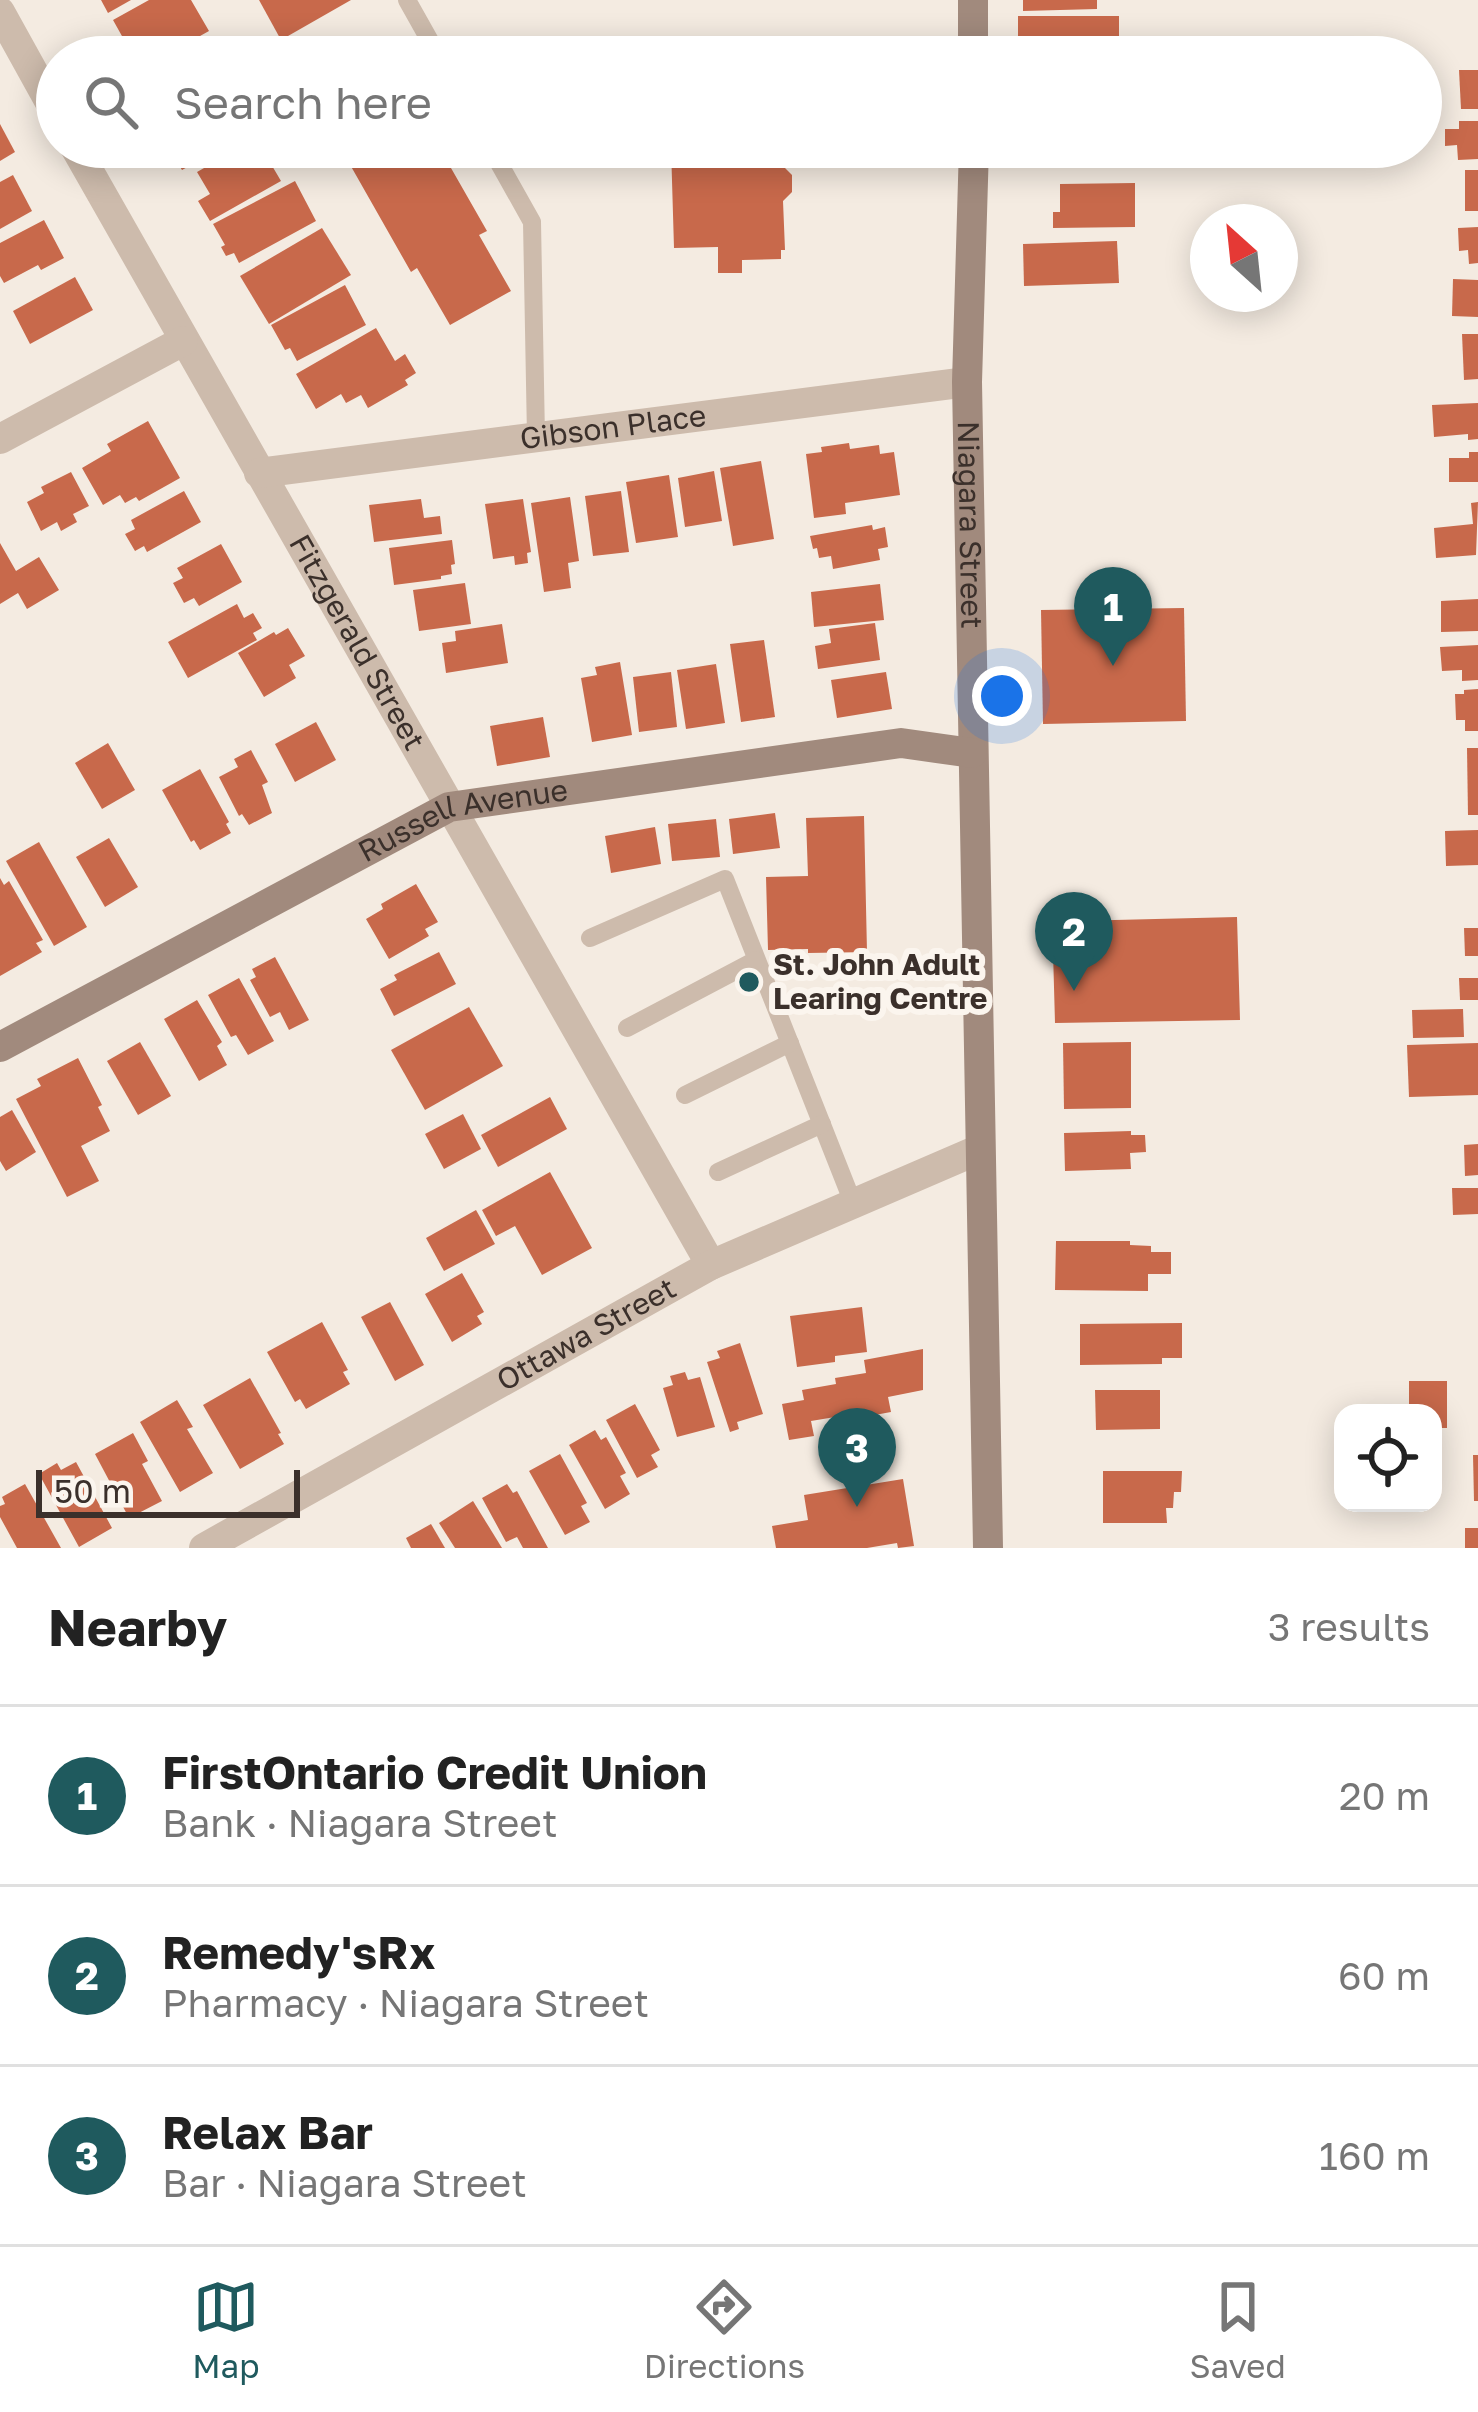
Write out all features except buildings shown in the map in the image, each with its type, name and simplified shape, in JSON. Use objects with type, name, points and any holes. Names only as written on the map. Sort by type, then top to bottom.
[{"type":"main road","points":[[973,0],[974,36]]},
{"type":"main road","name":"Niagara Street","points":[[973,168],[968,382],[988,1548]]},
{"type":"main road","name":"Russell Avenue","points":[[0,1047],[449,807],[901,743],[972,753]]},
{"type":"street","points":[[0,12],[36,77]]},
{"type":"street","name":"Fitzgerald Street","points":[[87,168],[711,1264]]},
{"type":"street","points":[[0,440],[183,340]]},
{"type":"street","name":"Gibson Place","points":[[259,473],[968,382]]},
{"type":"street","name":"Ottawa Street","points":[[203,1548],[711,1264],[980,1148]]},
{"type":"lane","points":[[407,0],[427,36]]},
{"type":"lane","points":[[502,168],[532,222],[536,437]]},
{"type":"lane","points":[[590,938],[725,879],[853,1203]]},
{"type":"lane","points":[[627,1028],[757,960]]},
{"type":"lane","points":[[685,1095],[790,1042]]},
{"type":"lane","points":[[718,1172],[822,1124]]},
{"type":"place","name":"FirstOntario Credit Union","points":[[1113,666]]},
{"type":"place","name":"St. John Adult Learing Centre","points":[[749,982]]},
{"type":"place","name":"Remedy'sRx","points":[[1074,991]]},
{"type":"place","name":"Relax Bar","points":[[857,1507]]}]
